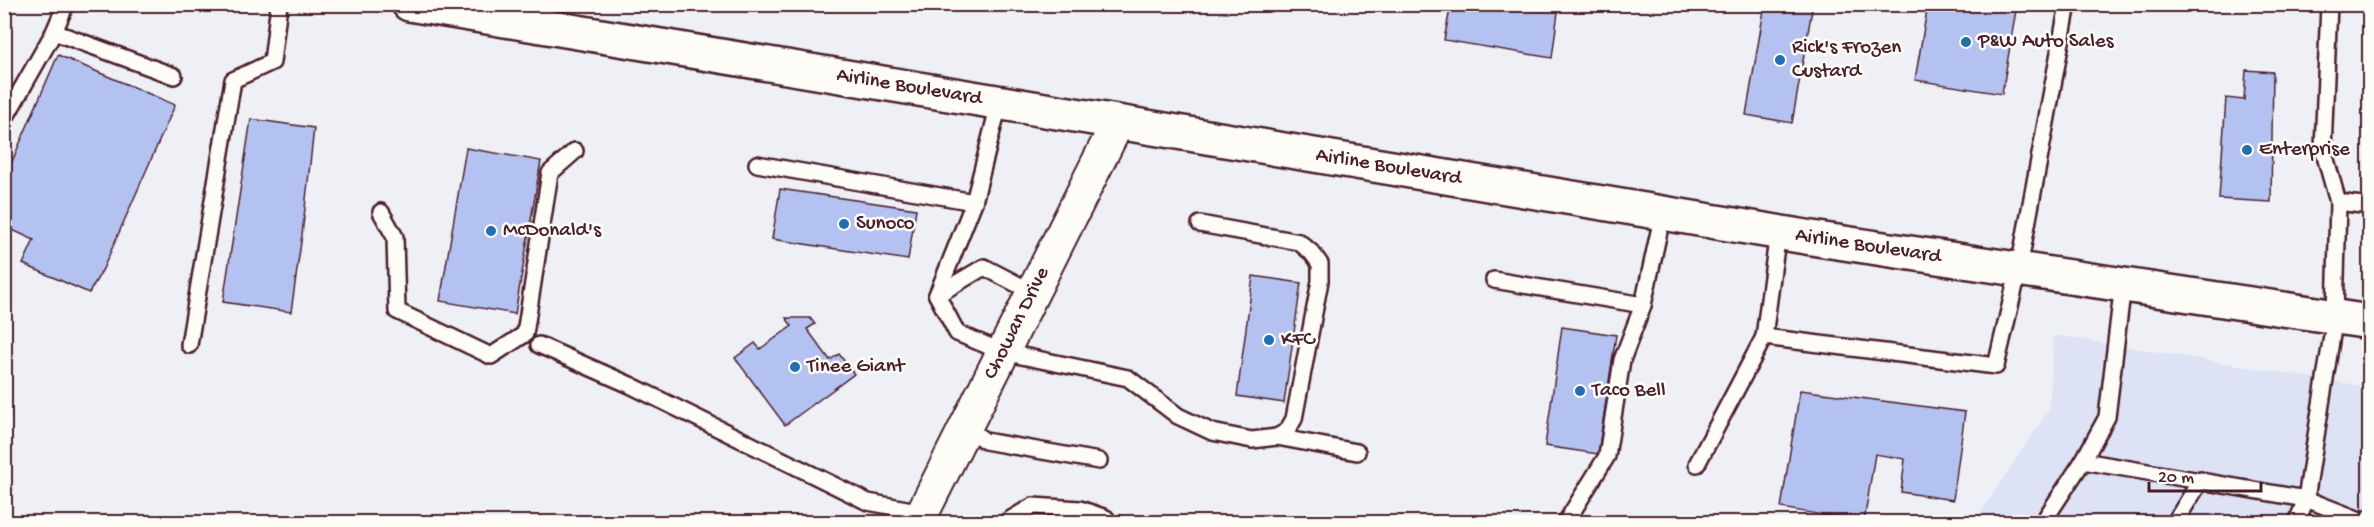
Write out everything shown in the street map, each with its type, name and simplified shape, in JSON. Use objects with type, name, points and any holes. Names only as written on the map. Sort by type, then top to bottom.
[{"type":"main road","name":"Airline Boulevard","points":[[409,4],[520,14],[1117,124],[1778,232],[2370,322]]},
{"type":"street","name":"Chowan Drive","points":[[921,517],[1117,124]]},
{"type":"lane","points":[[4,120],[54,32],[66,4]]},
{"type":"lane","points":[[189,345],[232,80],[272,62],[279,4]]},
{"type":"lane","points":[[1764,337],[1996,366],[2019,268],[2067,4]]},
{"type":"lane","points":[[2297,522],[2306,499],[2335,316],[2338,202],[2323,149],[2329,4]]},
{"type":"lane","points":[[54,32],[174,76]]},
{"type":"lane","points":[[936,295],[974,202],[999,104]]},
{"type":"lane","points":[[381,212],[395,237],[397,311],[491,356],[525,334],[550,173],[575,150]]},
{"type":"lane","points":[[757,164],[974,202]]},
{"type":"lane","points":[[2338,202],[2370,206]]},
{"type":"lane","points":[[1566,522],[1608,456],[1623,360],[1643,305],[1663,213]]},
{"type":"lane","points":[[1200,224],[1299,242],[1312,253],[1320,264],[1320,281],[1294,419],[1287,431],[1277,437]]},
{"type":"lane","points":[[1697,464],[1764,337],[1778,232]]},
{"type":"lane","points":[[936,295],[984,267],[1034,293]]},
{"type":"lane","points":[[1494,279],[1643,305]]},
{"type":"lane","points":[[2043,522],[2083,460],[2107,417],[2123,284]]},
{"type":"lane","points":[[936,295],[957,333],[1003,352],[1128,378],[1178,416],[1212,432],[1252,440],[1277,437],[1357,452]]},
{"type":"lane","points":[[539,345],[630,385],[868,502],[921,517]]},
{"type":"lane","points":[[966,427],[986,441],[1099,460]]},
{"type":"lane","points":[[2083,460],[2306,499],[2365,522],[2370,517]]},
{"type":"lane","points":[[2175,522],[2201,480]]},
{"type":"lane","points":[[1006,522],[1033,506],[1080,509],[1106,518]]},
{"type":"shaded area","points":[[2054,335],[2369,387],[2369,522],[1974,522],[2049,410]]},
{"type":"building","points":[[1451,4],[1559,4],[1552,58],[1444,40]]},
{"type":"building","name":"Rick's Frozen Custard","points":[[1765,4],[1813,4],[1792,123],[1746,115]]},
{"type":"building","name":"P&W Auto Sales","points":[[1928,4],[2017,4],[2002,94],[1915,80]]},
{"type":"building","points":[[58,55],[175,105],[103,269],[89,293],[23,264],[34,240],[4,226],[4,180]]},
{"type":"building","name":"Enterprise","points":[[2246,70],[2273,72],[2271,202],[2219,199],[2226,98],[2244,100]]},
{"type":"building","points":[[251,119],[314,128],[291,312],[223,302]]},
{"type":"building","name":"McDonald's","points":[[466,148],[541,161],[515,314],[440,301]]},
{"type":"building","name":"Sunoco","points":[[780,189],[916,209],[908,260],[772,239]]},
{"type":"building","name":"KFC","points":[[1253,276],[1301,283],[1284,403],[1237,396]]},
{"type":"building","name":"Tinee Giant","points":[[786,318],[810,318],[815,324],[807,329],[830,360],[839,354],[854,374],[785,425],[735,358],[755,343],[760,349],[792,326]]},
{"type":"building","name":"Taco Bell","points":[[1562,327],[1616,335],[1598,454],[1545,446]]},
{"type":"building","points":[[1800,390],[1965,412],[1953,500],[1901,492],[1905,459],[1875,454],[1864,522],[1781,508]]},
{"type":"place","name":"P&W Auto Sales","points":[[1966,42]]},
{"type":"place","name":"Rick's Frozen Custard","points":[[1780,60]]},
{"type":"place","name":"Enterprise","points":[[2247,150]]},
{"type":"place","name":"Sunoco","points":[[844,224]]},
{"type":"place","name":"McDonald's","points":[[491,231]]},
{"type":"place","name":"KFC","points":[[1269,340]]},
{"type":"place","name":"Tinee Giant","points":[[795,367]]},
{"type":"place","name":"Taco Bell","points":[[1580,391]]}]
